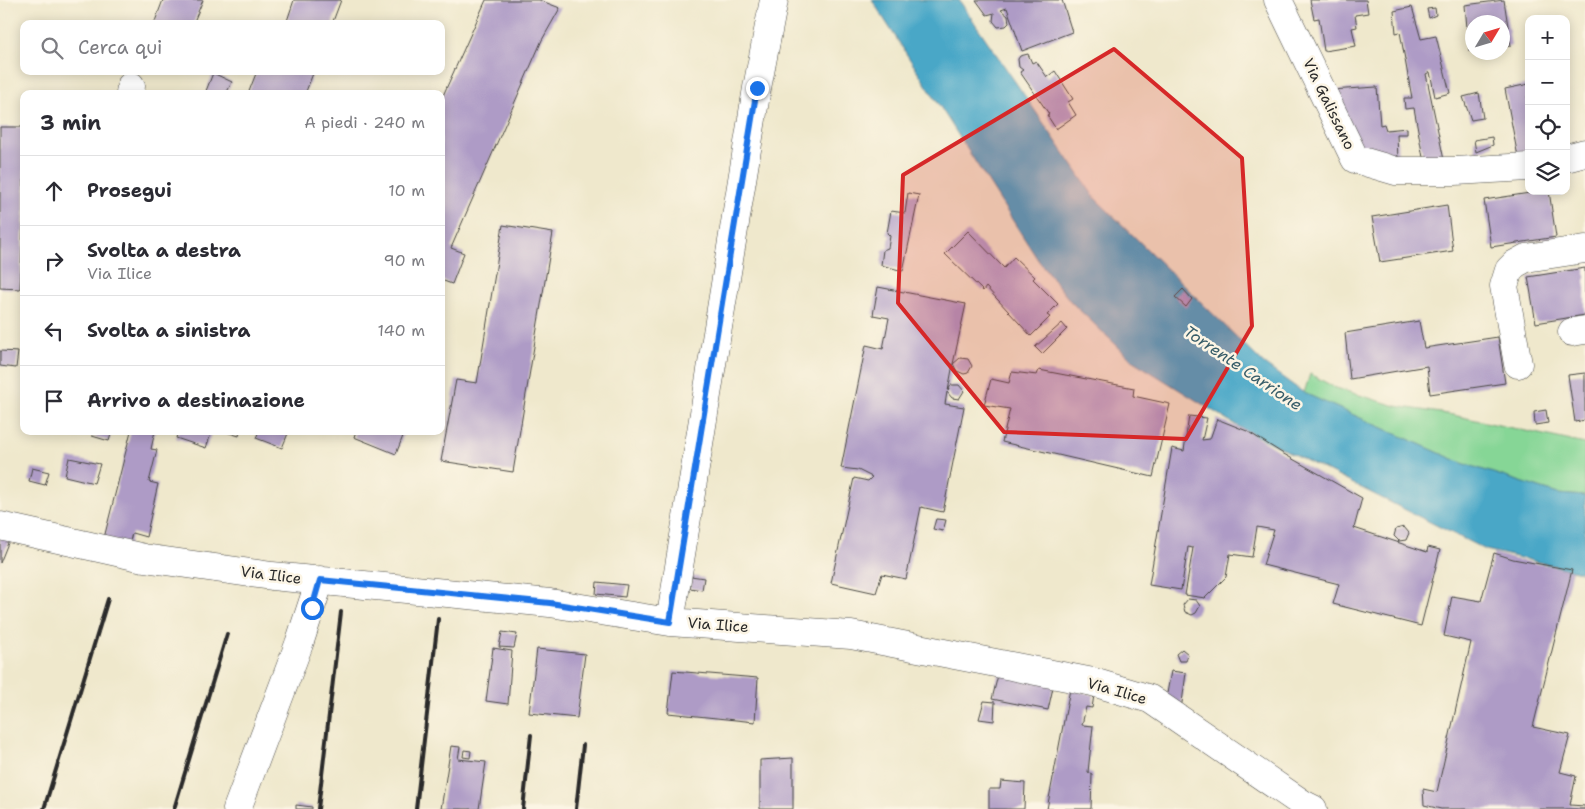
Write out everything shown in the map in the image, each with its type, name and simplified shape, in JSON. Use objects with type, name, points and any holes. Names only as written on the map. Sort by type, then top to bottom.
[{"type":"street","points":[[670,622],[756,98],[774,0]]},
{"type":"street","name":"Via Galissano","points":[[1278,0],[1355,159],[1396,171],[1455,171],[1525,167]]},
{"type":"street","points":[[1570,157],[1585,153]]},
{"type":"street","points":[[1518,364],[1504,286],[1509,270],[1514,264],[1526,258],[1585,249]]},
{"type":"street","name":"Via Ilice","points":[[0,526],[144,558],[320,580],[550,603],[670,622],[852,635],[1093,682],[1150,699],[1302,804],[1314,809]]},
{"type":"street","points":[[237,809],[299,644],[320,580]]},
{"type":"highlighted area","points":[[1114,49],[1242,158],[1252,326],[1186,439],[1004,432],[898,303],[903,175]]},
{"type":"green space","points":[[1310,374],[1336,388],[1396,406],[1453,415],[1585,444],[1585,496],[1558,494],[1462,463],[1304,393]]},
{"type":"water","name":"Torrente Carrione","points":[[872,0],[959,0],[1095,198],[1264,364],[1304,393],[1462,463],[1558,494],[1585,496],[1585,573],[1486,550],[1239,427],[1133,361],[1071,302],[1038,260]]},
{"type":"building","points":[[163,0],[203,0],[195,20],[156,20]]},
{"type":"building","points":[[294,0],[341,0],[334,20],[287,20]]},
{"type":"building","points":[[486,0],[539,0],[560,8],[542,40],[451,248],[464,253],[452,284],[445,281],[445,91]]},
{"type":"building","points":[[976,0],[1062,0],[1072,32],[1022,51],[1007,8],[1001,10],[1008,16],[1009,23],[1006,26],[998,27],[993,21],[994,13],[987,15]]},
{"type":"building","points":[[1310,0],[1366,0],[1368,13],[1355,15],[1357,27],[1352,28],[1356,46],[1324,51],[1319,18],[1314,19]]},
{"type":"building","points":[[1504,0],[1506,15],[1466,15],[1465,5]]},
{"type":"building","points":[[1412,7],[1421,39],[1436,36],[1450,93],[1435,97],[1430,72],[1426,74],[1444,160],[1424,163],[1414,108],[1405,109],[1404,98],[1412,98],[1400,32],[1396,33],[1394,11]]},
{"type":"building","points":[[1435,8],[1436,15],[1429,18],[1427,9]]},
{"type":"building","points":[[1028,54],[1032,63],[1036,61],[1047,77],[1055,71],[1073,99],[1068,102],[1076,115],[1056,129],[1047,115],[1049,114],[1020,72],[1023,70],[1019,67],[1018,59],[1020,56]]},
{"type":"building","points":[[212,75],[217,75],[232,82],[228,90],[206,90]]},
{"type":"building","points":[[255,75],[312,75],[307,90],[250,90]]},
{"type":"building","points":[[1525,85],[1525,161],[1519,162],[1505,89]]},
{"type":"building","points":[[1377,87],[1380,125],[1384,124],[1386,130],[1407,128],[1407,134],[1397,134],[1398,162],[1363,151],[1331,90]]},
{"type":"building","points":[[1479,93],[1483,118],[1471,120],[1463,97]]},
{"type":"building","points":[[0,127],[20,127],[20,289],[0,288]]},
{"type":"building","points":[[1492,137],[1493,145],[1476,152],[1474,140]]},
{"type":"building","points":[[908,193],[919,195],[903,271],[881,265],[883,250],[888,248],[890,236],[887,233],[891,211],[905,213]]},
{"type":"building","points":[[1525,194],[1550,195],[1556,237],[1491,247],[1484,200]]},
{"type":"building","points":[[1447,205],[1453,251],[1380,262],[1372,217]]},
{"type":"building","points":[[503,225],[553,233],[513,472],[441,461],[456,380],[477,383]]},
{"type":"building","points":[[968,231],[1004,268],[1014,257],[1035,277],[1033,279],[1058,304],[1047,315],[1050,317],[1031,336],[986,287],[983,291],[945,254]]},
{"type":"building","points":[[1585,268],[1585,315],[1536,323],[1528,277]]},
{"type":"building","points":[[878,287],[966,304],[948,391],[951,385],[959,385],[964,391],[959,399],[952,398],[947,392],[945,404],[964,407],[943,512],[921,507],[906,579],[882,574],[876,593],[831,583],[854,478],[868,481],[872,477],[858,470],[841,468],[866,345],[883,349],[889,318],[873,315]]},
{"type":"building","points":[[1183,289],[1192,299],[1186,307],[1175,297]]},
{"type":"building","points":[[1419,321],[1424,348],[1498,337],[1505,383],[1430,394],[1427,366],[1350,379],[1345,333]]},
{"type":"building","points":[[1062,323],[1067,329],[1042,354],[1035,347]]},
{"type":"building","points":[[0,351],[18,352],[16,368],[0,366]]},
{"type":"building","points":[[960,358],[968,359],[972,366],[968,373],[964,374],[957,371],[953,364]]},
{"type":"building","points":[[1039,370],[1134,388],[1133,396],[1170,404],[1153,477],[1002,442],[1010,409],[984,405],[991,379],[1009,383],[1012,372],[1037,375]]},
{"type":"building","points":[[1585,373],[1585,420],[1575,422],[1568,375]]},
{"type":"building","points":[[1546,410],[1548,423],[1535,425],[1534,412]]},
{"type":"building","points":[[1189,416],[1207,418],[1202,440],[1210,439],[1217,419],[1247,431],[1362,498],[1354,528],[1427,552],[1428,547],[1440,550],[1421,626],[1333,604],[1339,584],[1263,565],[1274,530],[1257,527],[1252,557],[1230,554],[1226,577],[1205,598],[1185,595],[1193,548],[1188,547],[1181,590],[1149,585],[1172,448],[1184,451]]},
{"type":"building","points":[[92,435],[111,435],[109,441]]},
{"type":"building","points":[[130,435],[154,435],[151,449],[157,450],[149,482],[158,484],[146,537],[132,533],[129,545],[104,538]]},
{"type":"building","points":[[177,435],[211,435],[206,448],[176,438]]},
{"type":"building","points":[[257,435],[287,435],[282,448],[256,438]]},
{"type":"building","points":[[355,435],[403,435],[396,454],[354,437]]},
{"type":"building","points":[[69,458],[100,464],[94,483],[65,476]]},
{"type":"building","points":[[32,468],[49,472],[45,485],[29,481]]},
{"type":"building","points":[[936,519],[946,520],[943,531],[933,529]]},
{"type":"building","points":[[1404,527],[1409,533],[1406,540],[1399,541],[1394,536],[1396,529]]},
{"type":"building","points":[[0,536],[10,538],[0,563]]},
{"type":"building","points":[[1494,553],[1513,559],[1572,570],[1533,727],[1570,735],[1560,772],[1576,776],[1570,805],[1585,806],[1585,809],[1441,809],[1424,805],[1423,789],[1437,792],[1471,642],[1444,636],[1452,596],[1481,601]]},
{"type":"building","points":[[691,576],[704,578],[702,590],[690,588]]},
{"type":"building","points":[[597,582],[627,585],[625,597],[596,594]]},
{"type":"building","points":[[1188,599],[1196,600],[1200,606],[1196,613],[1192,615],[1185,612],[1183,605]]},
{"type":"building","points":[[502,632],[517,634],[514,648],[499,647]]},
{"type":"building","points":[[493,648],[512,651],[508,704],[486,701]]},
{"type":"building","points":[[537,649],[585,654],[577,718],[529,713]]},
{"type":"building","points":[[1182,649],[1188,654],[1186,661],[1179,661],[1176,654]]},
{"type":"building","points":[[673,671],[758,678],[755,722],[668,713]]},
{"type":"building","points":[[999,671],[1054,683],[1048,710],[992,699]]},
{"type":"building","points":[[1171,671],[1186,673],[1181,710],[1166,699]]},
{"type":"building","points":[[1070,689],[1094,695],[1092,708],[1086,707],[1082,725],[1093,726],[1088,772],[1092,774],[1091,809],[1047,809]]},
{"type":"building","points":[[984,701],[995,702],[994,721],[979,719]]},
{"type":"building","points":[[451,746],[460,747],[458,759],[486,762],[479,809],[441,809]]},
{"type":"building","points":[[464,750],[471,751],[470,758],[463,757]]},
{"type":"building","points":[[793,758],[793,809],[760,809],[760,760]]},
{"type":"building","points":[[1001,781],[1025,783],[1024,809],[989,809],[989,789],[1000,789]]},
{"type":"building","points":[[296,805],[312,807],[312,809],[296,809]]},
{"type":"railway","points":[[44,809],[108,599]]},
{"type":"railway","points":[[318,809],[341,612]]},
{"type":"railway","points":[[416,809],[438,619]]},
{"type":"railway","points":[[174,809],[227,634]]},
{"type":"railway","points":[[523,809],[531,735]]},
{"type":"railway","points":[[576,809],[583,745]]},
{"type":"route","points":[[312,608],[320,580],[550,603],[670,622],[757,88]]}]
